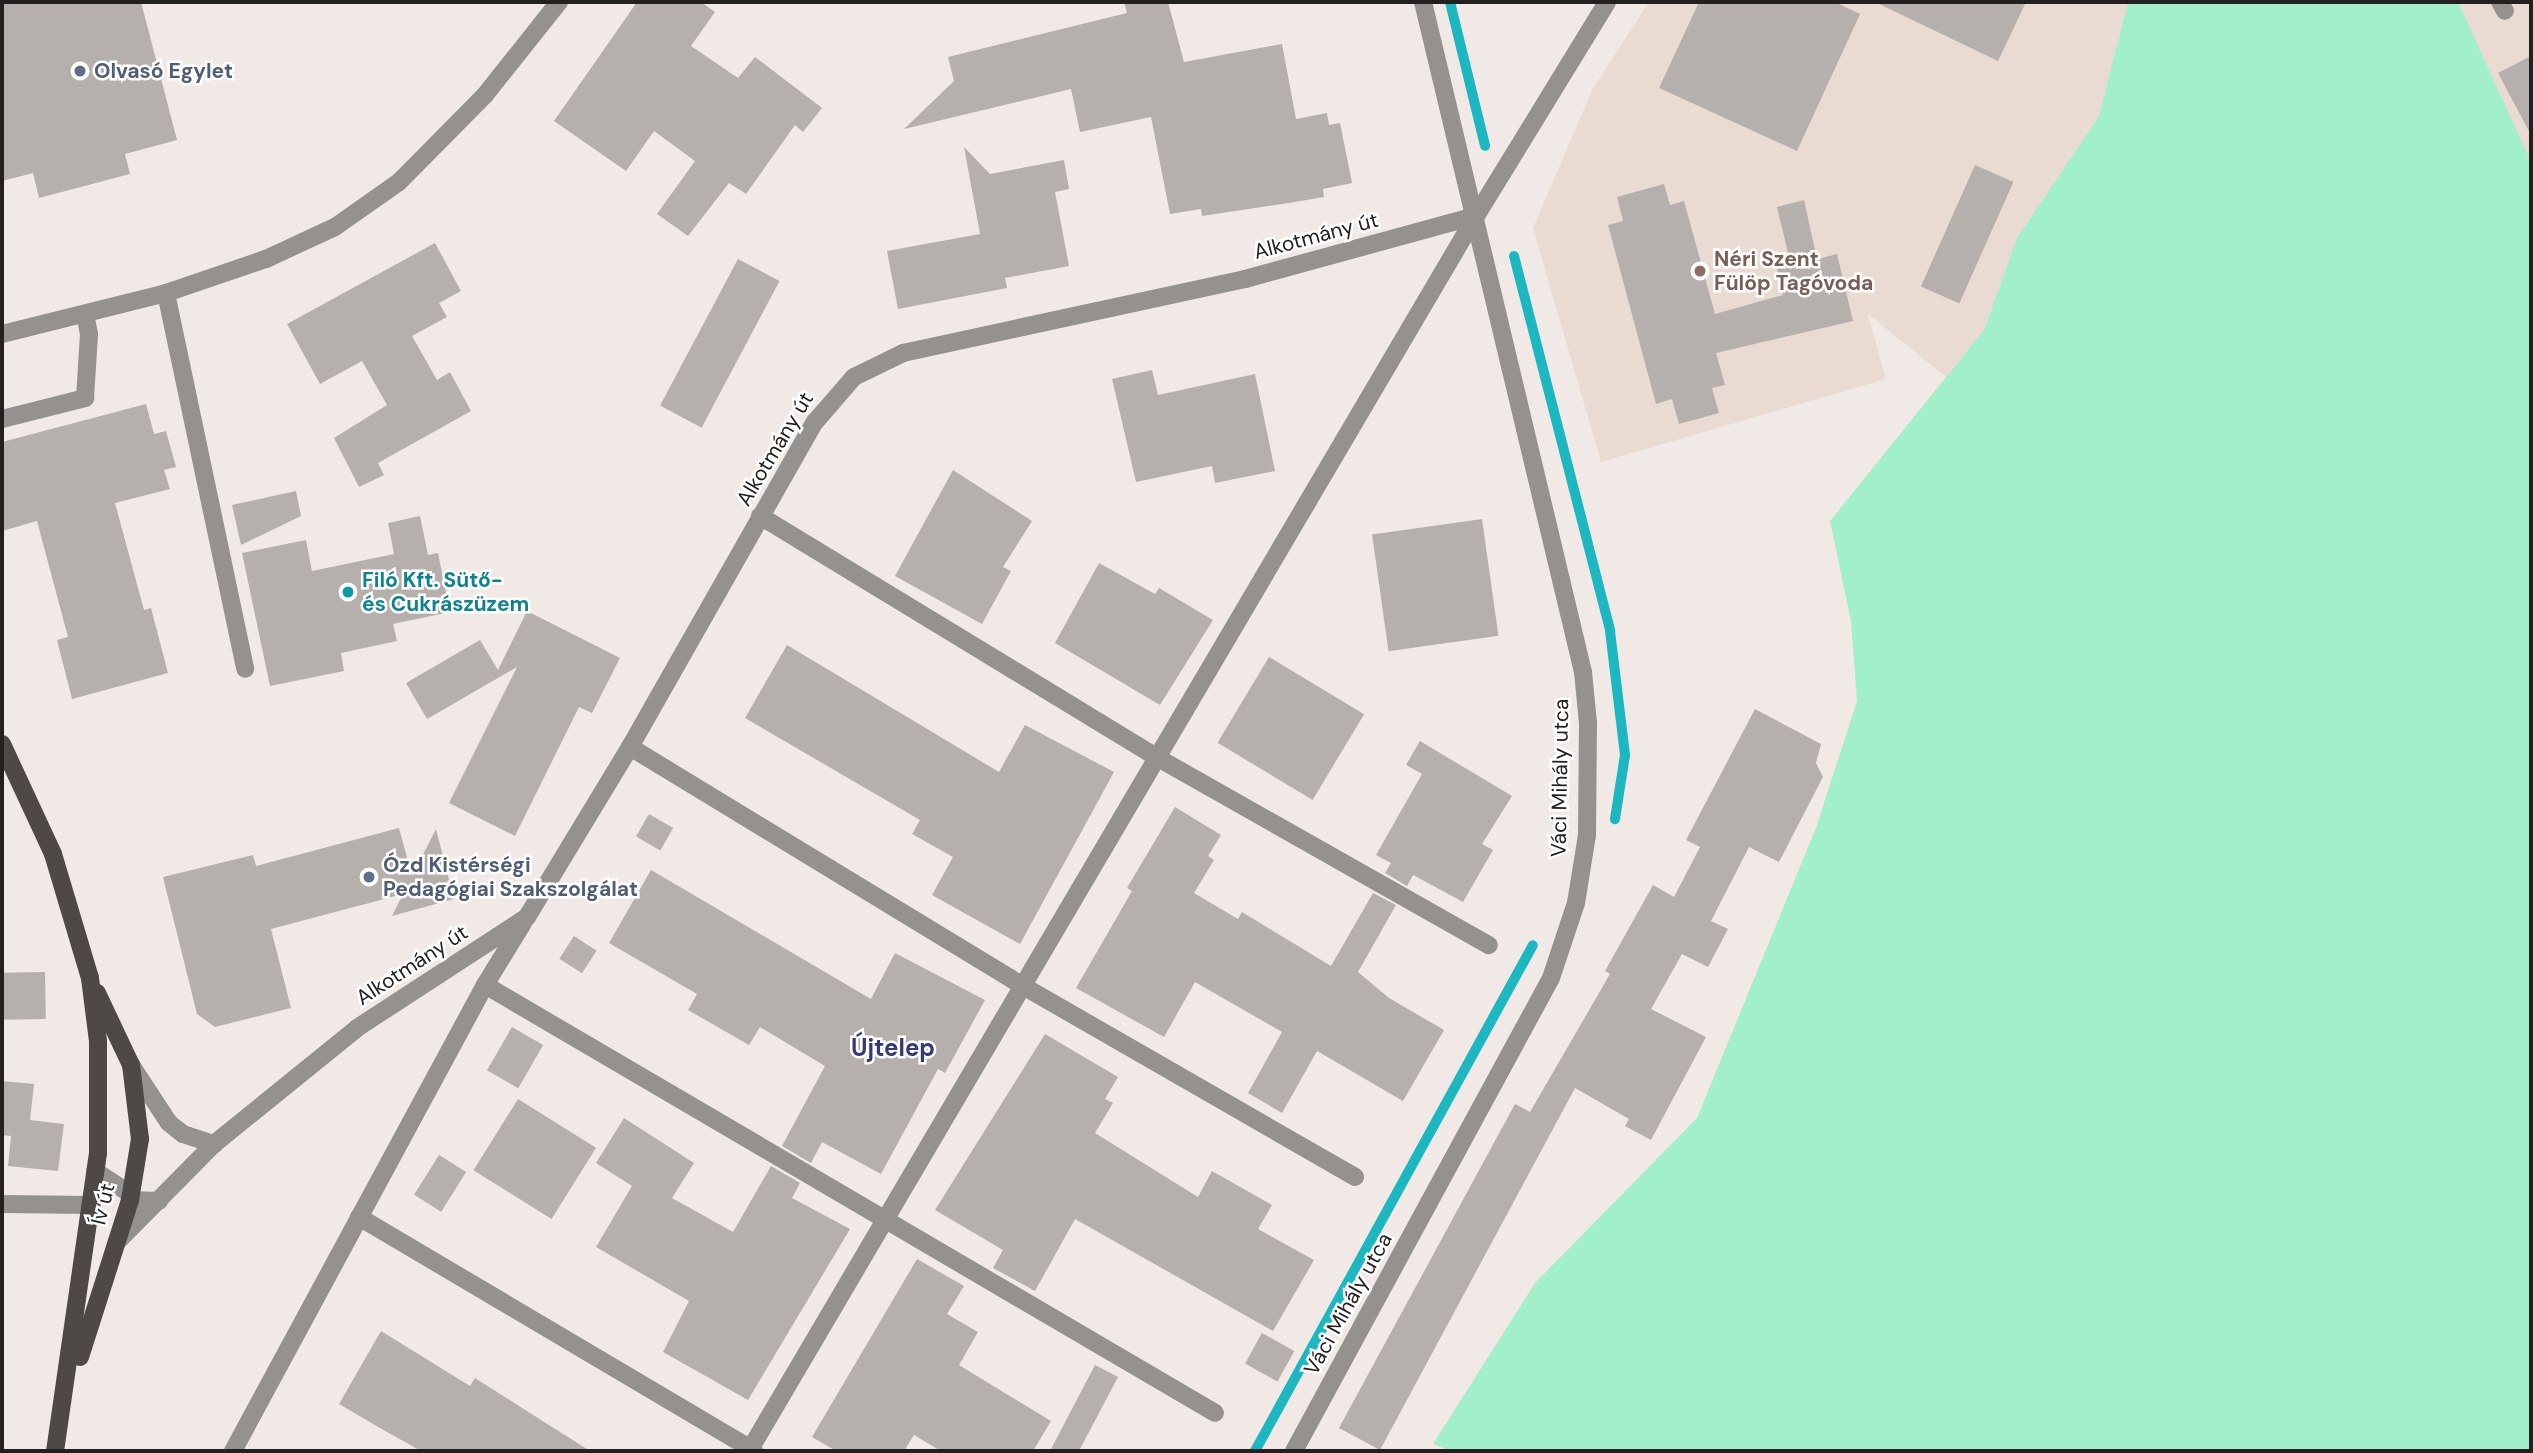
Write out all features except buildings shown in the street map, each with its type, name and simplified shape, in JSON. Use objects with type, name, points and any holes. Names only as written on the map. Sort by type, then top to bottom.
[{"type":"main road","name":"Ív út","points":[[2,744],[53,854],[90,978],[131,1065],[140,1139],[130,1200],[56,1447]]},
{"type":"main road","name":"Ív út","points":[[56,1447],[95,1171],[98,1041],[90,978]]},
{"type":"street","points":[[2,334],[166,293],[266,259],[335,227],[399,181],[485,95],[559,2]]},
{"type":"street","name":"Váci Mihály utca","points":[[1294,1451],[1551,978],[1576,903],[1587,835],[1588,723],[1583,672],[1423,2]]},
{"type":"street","points":[[359,1217],[751,1451],[1476,216],[1607,2]]},
{"type":"street","name":"Alkotmány út","points":[[117,1242],[214,1144],[357,1028],[527,917],[630,747],[760,516],[832,399],[854,377],[902,353],[1245,279],[1476,216]]},
{"type":"street","points":[[166,293],[245,669]]},
{"type":"street","points":[[2,419],[85,398],[89,334],[85,314]]},
{"type":"street","points":[[760,516],[1158,758],[1489,944]]},
{"type":"street","points":[[630,747],[1023,986],[1355,1177]]},
{"type":"street","points":[[235,1451],[485,985],[527,917]]},
{"type":"street","points":[[485,985],[887,1217],[1215,1413]]},
{"type":"street","points":[[131,1065],[169,1123],[183,1134],[214,1144]]},
{"type":"street","points":[[95,1171],[129,1193],[130,1200],[159,1201]]},
{"type":"street","points":[[2,1204],[92,1205]]},
{"type":"shaded area","points":[[1649,2],[2128,2],[2099,116],[2017,238],[1984,330],[1946,377],[1868,314],[1886,379],[1601,462],[1533,228],[1593,88]]},
{"type":"shaded area","points":[[2458,2],[2531,2],[2531,162],[2494,87]]},
{"type":"green space","points":[[2128,2],[2458,2],[2531,162],[2531,1451],[1451,1451],[1433,1444],[1535,1283],[1697,1118],[1816,828],[1857,701],[1851,621],[1830,521],[1984,330],[2017,238],[2099,116]]},
{"type":"waterway","points":[[1450,2],[1485,146]]},
{"type":"waterway","points":[[1514,256],[1610,631],[1625,755],[1615,819]]},
{"type":"waterway","points":[[1255,1451],[1533,945]]},
{"type":"place","name":"Olvasó Egylet","points":[[80,71]]},
{"type":"place","name":"Néri Szent Fülöp Tagóvoda","points":[[1700,271]]},
{"type":"place","name":"Filó Kft. Sütő- és Cukrászüzem","points":[[348,592]]},
{"type":"place","name":"Ózd Kistérségi Pedagógiai Szakszolgálat","points":[[369,877]]},
{"type":"district","name":"Újtelep","points":[[893,1048]]}]
